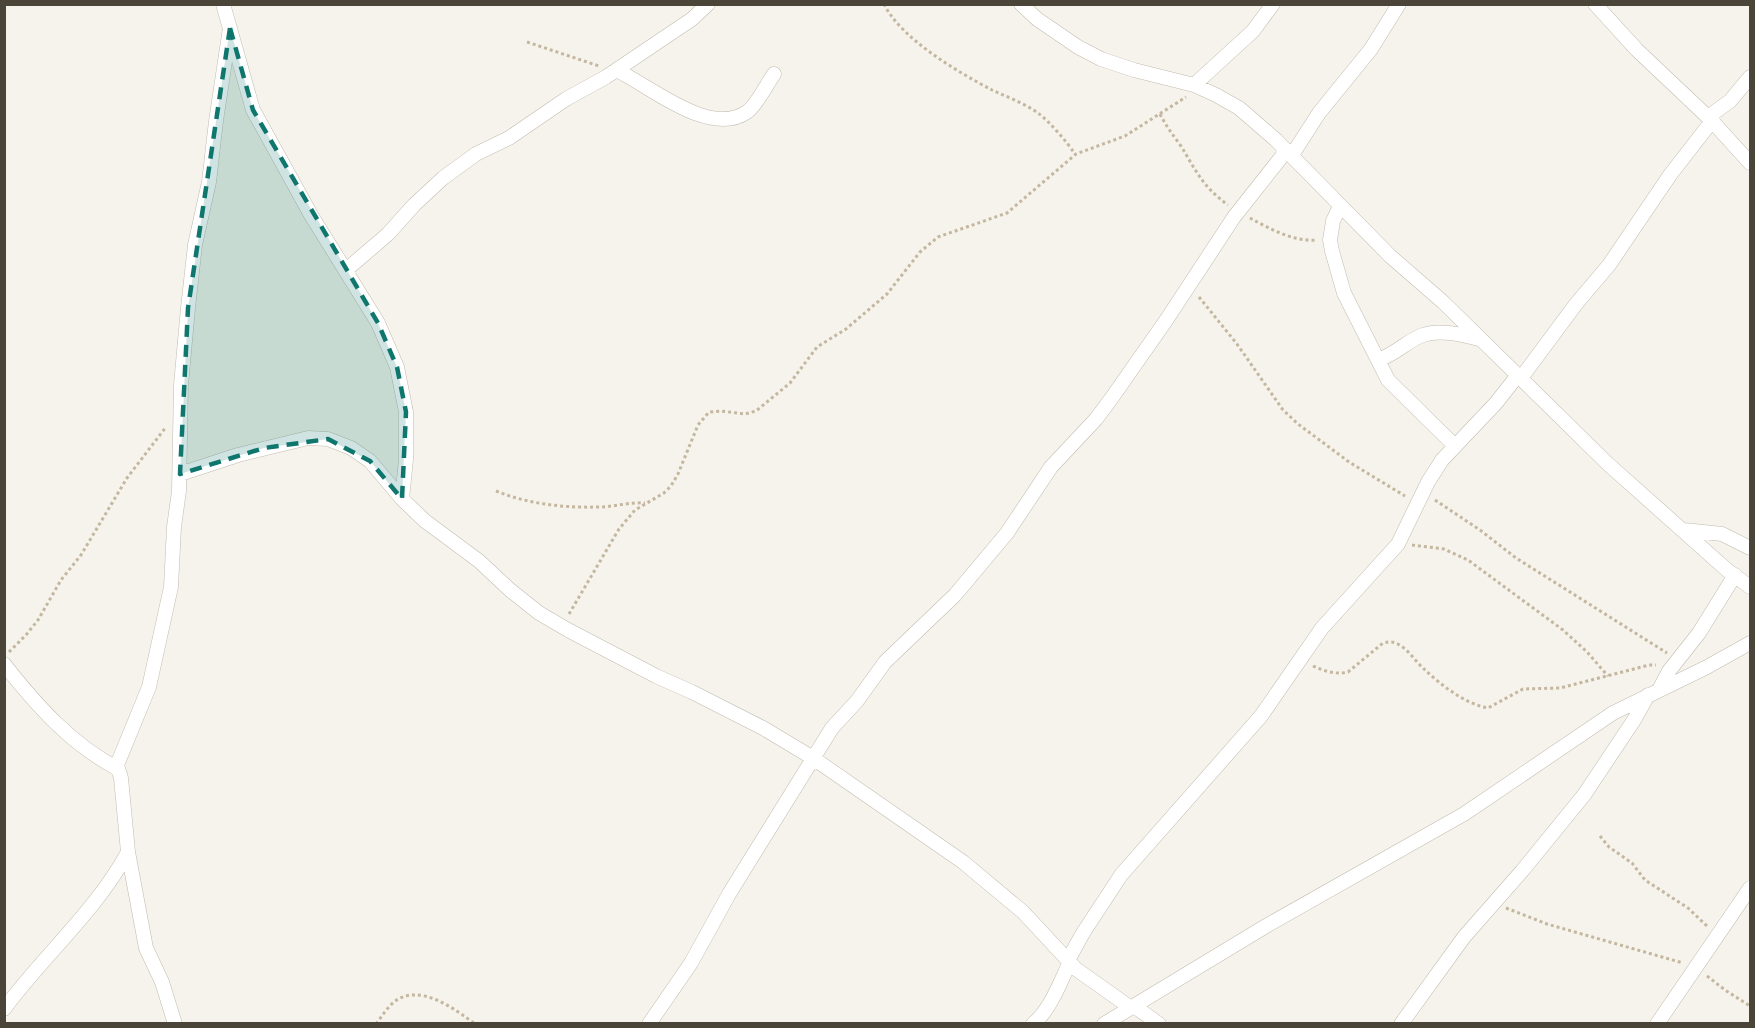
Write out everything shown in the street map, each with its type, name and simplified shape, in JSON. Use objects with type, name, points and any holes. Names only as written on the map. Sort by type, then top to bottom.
[{"type":"street","points":[[223,4],[253,110],[286,173],[378,323],[397,367],[406,412],[406,459],[402,499]]},
{"type":"street","points":[[346,270],[388,234],[443,178],[476,154],[509,138],[566,99],[614,71],[692,19],[708,4]]},
{"type":"street","points":[[1021,4],[1037,19],[1078,47],[1101,59],[1197,86],[1239,108],[1289,153],[1390,256],[1443,302],[1608,464],[1746,580],[1699,633],[1634,720],[1584,795],[1464,937],[1401,1023]]},
{"type":"street","points":[[1197,86],[1253,31],[1273,4]]},
{"type":"street","points":[[649,1023],[691,963],[729,894],[832,728],[857,701],[885,662],[955,595],[1007,533],[1051,467],[1096,419],[1111,399],[1167,320],[1238,212],[1289,153],[1371,49],[1399,4]]},
{"type":"street","points":[[1595,4],[1637,50],[1710,119],[1750,163]]},
{"type":"street","points":[[175,1023],[162,982],[146,948],[128,852],[121,778],[117,765],[149,687],[171,586],[180,474],[181,405],[188,308],[195,244],[209,182],[230,28]]},
{"type":"street","points":[[614,71],[635,79],[670,103],[704,116],[723,119],[735,118],[748,111],[774,74]]},
{"type":"street","points":[[1033,1023],[1047,1006],[1083,933],[1121,875],[1254,724],[1322,628],[1398,544],[1420,498],[1442,460],[1520,377],[1609,265],[1710,119],[1730,101],[1750,77]]},
{"type":"street","points":[[1340,206],[1330,237],[1344,293],[1388,380],[1455,446]]},
{"type":"street","points":[[1378,360],[1399,351],[1425,334],[1449,333],[1479,339]]},
{"type":"street","points":[[180,474],[264,448],[308,438],[328,439],[351,448],[370,461],[402,499],[425,521],[480,561],[510,590],[539,613],[656,676],[763,728],[813,758],[963,862],[1023,912],[1069,961],[1095,984],[1159,1023]]},
{"type":"street","points":[[1684,530],[1722,534],[1750,548]]},
{"type":"street","points":[[1104,1023],[1266,926],[1456,819],[1613,712],[1707,667],[1750,643]]},
{"type":"street","points":[[4,664],[54,721],[78,744],[118,769]]},
{"type":"street","points":[[4,1009],[82,918],[120,867],[128,852]]},
{"type":"street","points":[[1657,1023],[1750,888]]},
{"type":"path","points":[[884,4],[901,30],[923,47],[988,88],[1040,115],[1076,154]]},
{"type":"path","points":[[527,42],[614,71]]},
{"type":"path","points":[[561,626],[619,529],[635,510],[664,493],[671,486],[698,425],[709,412],[745,414],[756,411],[790,383],[817,347],[846,329],[887,294],[920,252],[938,237],[1007,213],[1076,154],[1118,139],[1160,114],[1197,86]]},
{"type":"path","points":[[1160,114],[1199,178],[1211,191],[1238,212],[1276,232],[1304,239],[1330,237]]},
{"type":"path","points":[[1190,283],[1196,294],[1237,344],[1277,402],[1298,424],[1349,462],[1480,530],[1516,558],[1675,665]]},
{"type":"path","points":[[4,654],[26,635],[38,620],[61,580],[81,555],[128,478],[181,405]]},
{"type":"path","points":[[496,491],[521,499],[566,507],[646,503]]},
{"type":"path","points":[[1398,544],[1444,549],[1468,560],[1563,630],[1608,676]]},
{"type":"path","points":[[1301,659],[1319,669],[1342,674],[1357,667],[1383,643],[1389,641],[1401,646],[1445,686],[1473,703],[1488,708],[1523,689],[1560,688],[1649,665],[1675,665]]},
{"type":"path","points":[[1600,836],[1609,847],[1632,863],[1645,880],[1688,908],[1718,935]]},
{"type":"path","points":[[1494,903],[1546,924],[1696,967],[1750,1006]]},
{"type":"path","points":[[376,1023],[396,1000],[412,995],[426,996],[450,1007],[475,1023]]},
{"type":"highlighted area","points":[[230,28],[253,110],[378,323],[397,367],[406,412],[402,499],[370,461],[328,439],[264,448],[180,474],[188,308]]}]
